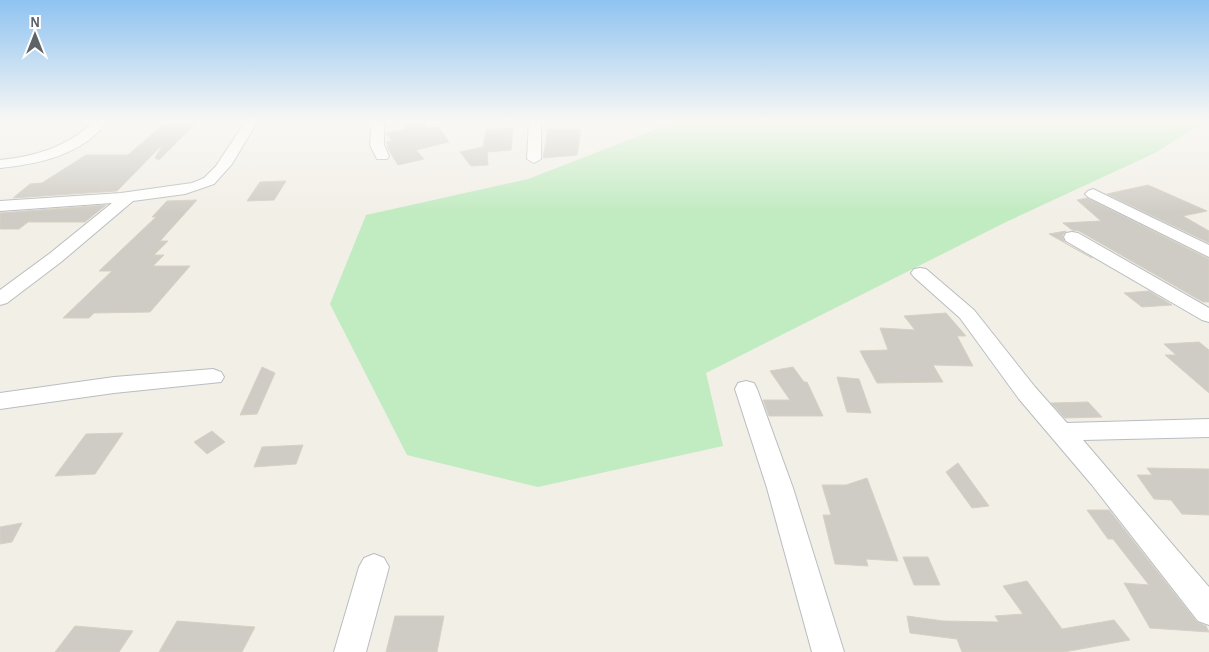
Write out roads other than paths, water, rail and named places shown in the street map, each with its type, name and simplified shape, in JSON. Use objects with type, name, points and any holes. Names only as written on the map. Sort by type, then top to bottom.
[{"type":"street","points":[[0,164],[34,160],[58,152]]},
{"type":"street","points":[[0,206],[128,197],[196,187],[209,180],[233,152]]},
{"type":"street","points":[[534,152],[534,159]]},
{"type":"street","points":[[1093,194],[1209,252]]},
{"type":"street","points":[[0,299],[55,258],[128,197]]},
{"type":"street","points":[[1072,237],[1209,316]]},
{"type":"street","points":[[920,273],[967,314],[1027,393],[1124,505],[1209,610]]},
{"type":"street","points":[[0,401],[114,385],[213,377]]},
{"type":"street","points":[[746,389],[773,463],[809,580],[828,652]]},
{"type":"street","points":[[1061,432],[1209,428]]},
{"type":"street","points":[[350,652],[374,566]]}]
